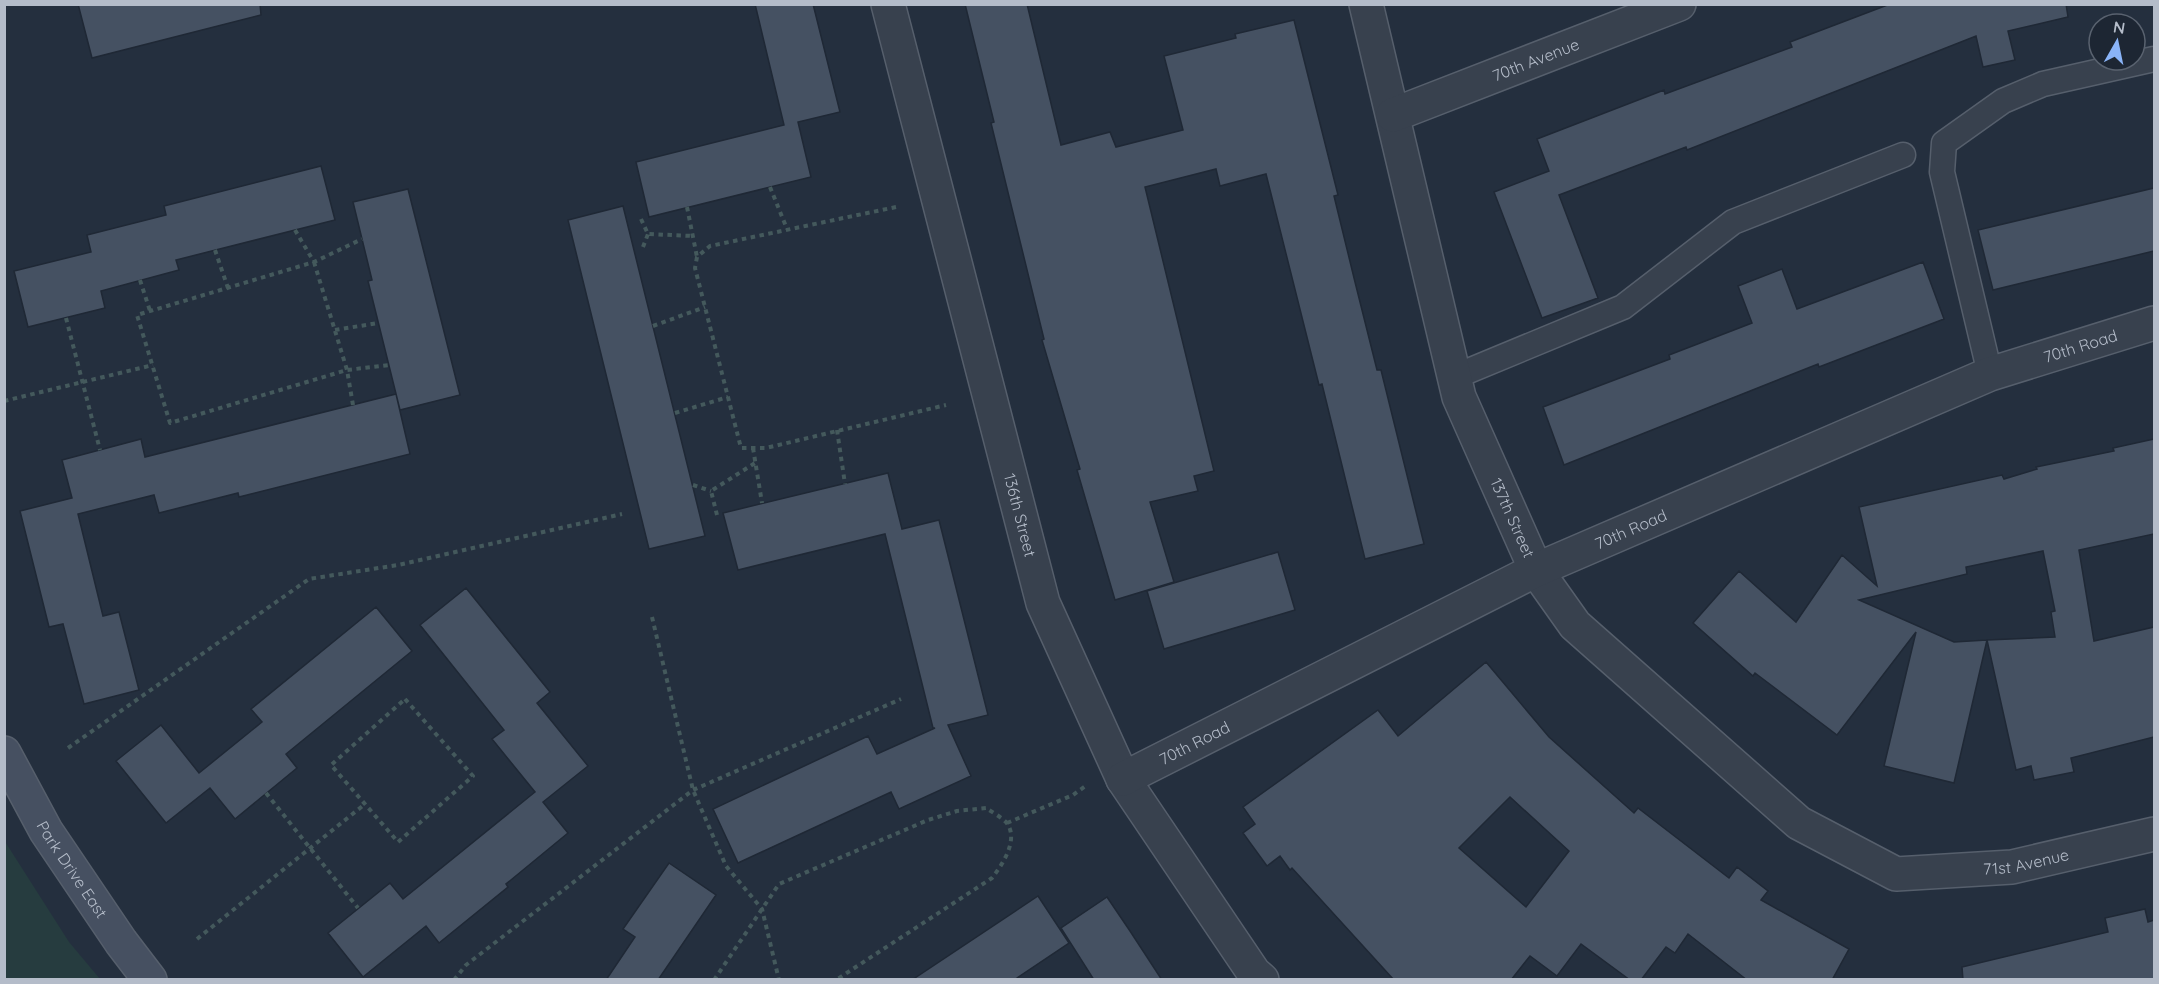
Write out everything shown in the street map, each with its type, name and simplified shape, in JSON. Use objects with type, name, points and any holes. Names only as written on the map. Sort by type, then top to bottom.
[{"type":"street","name":"136th Street","points":[[888,4],[1043,603],[1119,771],[1254,973],[1262,980]]},
{"type":"street","name":"137th Street","points":[[1366,4],[1459,397],[1536,570],[1575,626],[1799,823],[1896,874]]},
{"type":"street","name":"70th Avenue","points":[[1393,115],[1679,4]]},
{"type":"street","name":"70th Road","points":[[1119,771],[1536,570],[1990,374],[2154,323]]},
{"type":"street","name":"Park Drive East","points":[[4,753],[46,831],[121,942],[150,980]]},
{"type":"street","name":"71st Avenue","points":[[1896,874],[2012,867],[2154,834]]},
{"type":"lane","points":[[1990,374],[1942,172],[1944,143],[2003,100],[2043,84],[2154,59]]},
{"type":"lane","points":[[1454,377],[1623,307],[1733,222],[1903,155]]},
{"type":"path","points":[[770,187],[787,229]]},
{"type":"path","points":[[687,207],[697,257],[695,268],[741,448],[766,448],[946,405]]},
{"type":"path","points":[[697,257],[710,246],[896,207]]},
{"type":"path","points":[[641,219],[648,234],[643,247]]},
{"type":"path","points":[[295,230],[314,262],[347,370],[353,405]]},
{"type":"path","points":[[648,234],[693,236]]},
{"type":"path","points":[[362,239],[314,262],[137,315],[170,423],[347,370],[389,365]]},
{"type":"path","points":[[215,250],[228,288]]},
{"type":"path","points":[[140,280],[150,311]]},
{"type":"path","points":[[653,326],[705,307]]},
{"type":"path","points":[[66,318],[100,450]]},
{"type":"path","points":[[335,330],[378,323]]},
{"type":"path","points":[[4,401],[153,365]]},
{"type":"path","points":[[675,413],[728,397]]},
{"type":"path","points":[[837,430],[845,484]]},
{"type":"path","points":[[753,448],[762,503]]},
{"type":"path","points":[[711,491],[755,463]]},
{"type":"path","points":[[693,485],[711,491]]},
{"type":"path","points":[[711,491],[717,515]]},
{"type":"path","points":[[68,748],[309,579],[398,565],[622,514]]},
{"type":"path","points":[[652,617],[693,790],[726,866],[762,909],[779,980]]},
{"type":"path","points":[[405,699],[473,776],[398,842],[365,804],[330,765],[405,699]]},
{"type":"path","points":[[454,980],[466,965],[693,790],[902,699]]},
{"type":"path","points":[[1007,823],[1073,795],[1119,771]]},
{"type":"path","points":[[266,793],[358,908]]},
{"type":"path","points":[[197,939],[365,804]]},
{"type":"path","points":[[714,980],[779,884],[928,820],[957,811],[986,808],[1007,823],[1011,839],[1005,861],[992,879],[836,980]]},
{"type":"green space","points":[[4,840],[69,942],[100,979],[5,979]]},
{"type":"building","points":[[78,4],[260,4],[261,15],[92,58]]},
{"type":"building","points":[[755,4],[813,4],[840,112],[798,122],[811,177],[649,217],[636,162],[784,125]]},
{"type":"building","points":[[965,4],[1027,4],[1061,145],[1110,132],[1116,147],[1183,130],[1164,56],[1236,38],[1235,34],[1294,20],[1338,195],[1334,196],[1355,282],[1377,370],[1381,370],[1424,544],[1365,559],[1322,384],[1319,385],[1266,174],[1220,186],[1216,169],[1145,187],[1214,471],[1194,476],[1198,491],[1150,502],[1174,582],[1115,600],[1042,340],[1044,339],[991,123],[994,122]]},
{"type":"building","points":[[1890,4],[2066,4],[2068,17],[2008,31],[2015,60],[1983,67],[1976,36],[1687,150],[1686,147],[1559,195],[1598,298],[1542,318],[1494,192],[1549,171],[1537,139],[1664,90],[1665,94],[1792,47],[1790,42]]},
{"type":"building","points":[[321,166],[335,220],[176,260],[179,270],[101,291],[105,308],[28,327],[14,271],[91,252],[87,235],[166,215],[164,206]]},
{"type":"building","points":[[2154,188],[2154,251],[1993,290],[1978,230]]},
{"type":"building","points":[[408,189],[460,395],[400,410],[368,281],[372,280],[353,202]]},
{"type":"building","points":[[623,206],[705,536],[649,549],[568,220]]},
{"type":"building","points":[[1923,262],[1944,319],[1819,367],[1818,364],[1564,465],[1543,407],[1670,359],[1669,355],[1752,323],[1738,286],[1782,269],[1797,309]]},
{"type":"building","points":[[396,394],[410,454],[239,497],[238,493],[159,513],[154,495],[78,514],[103,616],[119,612],[139,690],[84,704],[63,624],[49,627],[20,511],[72,498],[62,460],[141,439],[145,457]]},
{"type":"building","points":[[2154,439],[2154,534],[2079,550],[2094,641],[2154,627],[2154,737],[2071,758],[2074,772],[2034,780],[2031,766],[2016,770],[1987,640],[1954,783],[1884,766],[1916,632],[1837,735],[1755,673],[1753,676],[1693,623],[1739,571],[1796,622],[1842,555],[1877,586],[1859,507],[2002,475],[2004,479],[2037,469],[2036,467],[2114,451],[2113,448]],"holes":[[[2043,551],[2055,611],[2051,612],[2055,637],[1954,642],[1859,600],[1967,574],[1966,567]]]},
{"type":"building","points":[[888,473],[902,529],[939,520],[988,715],[948,725],[971,776],[899,809],[891,792],[738,863],[713,809],[868,736],[877,754],[935,728],[933,728],[885,534],[738,570],[723,513]]},
{"type":"building","points":[[1278,552],[1295,610],[1164,649],[1147,591]]},
{"type":"building","points":[[466,588],[550,692],[537,703],[588,766],[543,802],[568,833],[506,884],[508,887],[439,943],[426,926],[363,977],[328,933],[390,883],[403,899],[535,792],[492,739],[504,730],[420,625]]},
{"type":"building","points":[[376,607],[412,651],[286,754],[297,768],[235,819],[210,788],[166,823],[116,761],[161,725],[199,773],[262,722],[251,709]]},
{"type":"building","points":[[1486,662],[1549,737],[1634,813],[1638,808],[1729,878],[1737,867],[1768,891],[1761,900],[1849,949],[1832,980],[1747,980],[1688,934],[1675,953],[1666,947],[1641,980],[1630,980],[1581,944],[1557,976],[1530,956],[1511,980],[1394,980],[1292,868],[1290,870],[1280,856],[1267,866],[1243,833],[1255,824],[1243,807],[1378,710],[1398,736]],"holes":[[[1510,797],[1569,851],[1526,907],[1459,848]]]},
{"type":"building","points":[[669,863],[716,895],[658,980],[606,980],[635,937],[623,929]]},
{"type":"building","points":[[1038,896],[1069,943],[1014,980],[912,980]]},
{"type":"building","points":[[1107,897],[1162,980],[1094,980],[1061,928]]},
{"type":"building","points":[[2145,909],[2148,922],[2154,920],[2154,980],[1963,980],[1962,967],[2108,932],[2105,918]]}]
